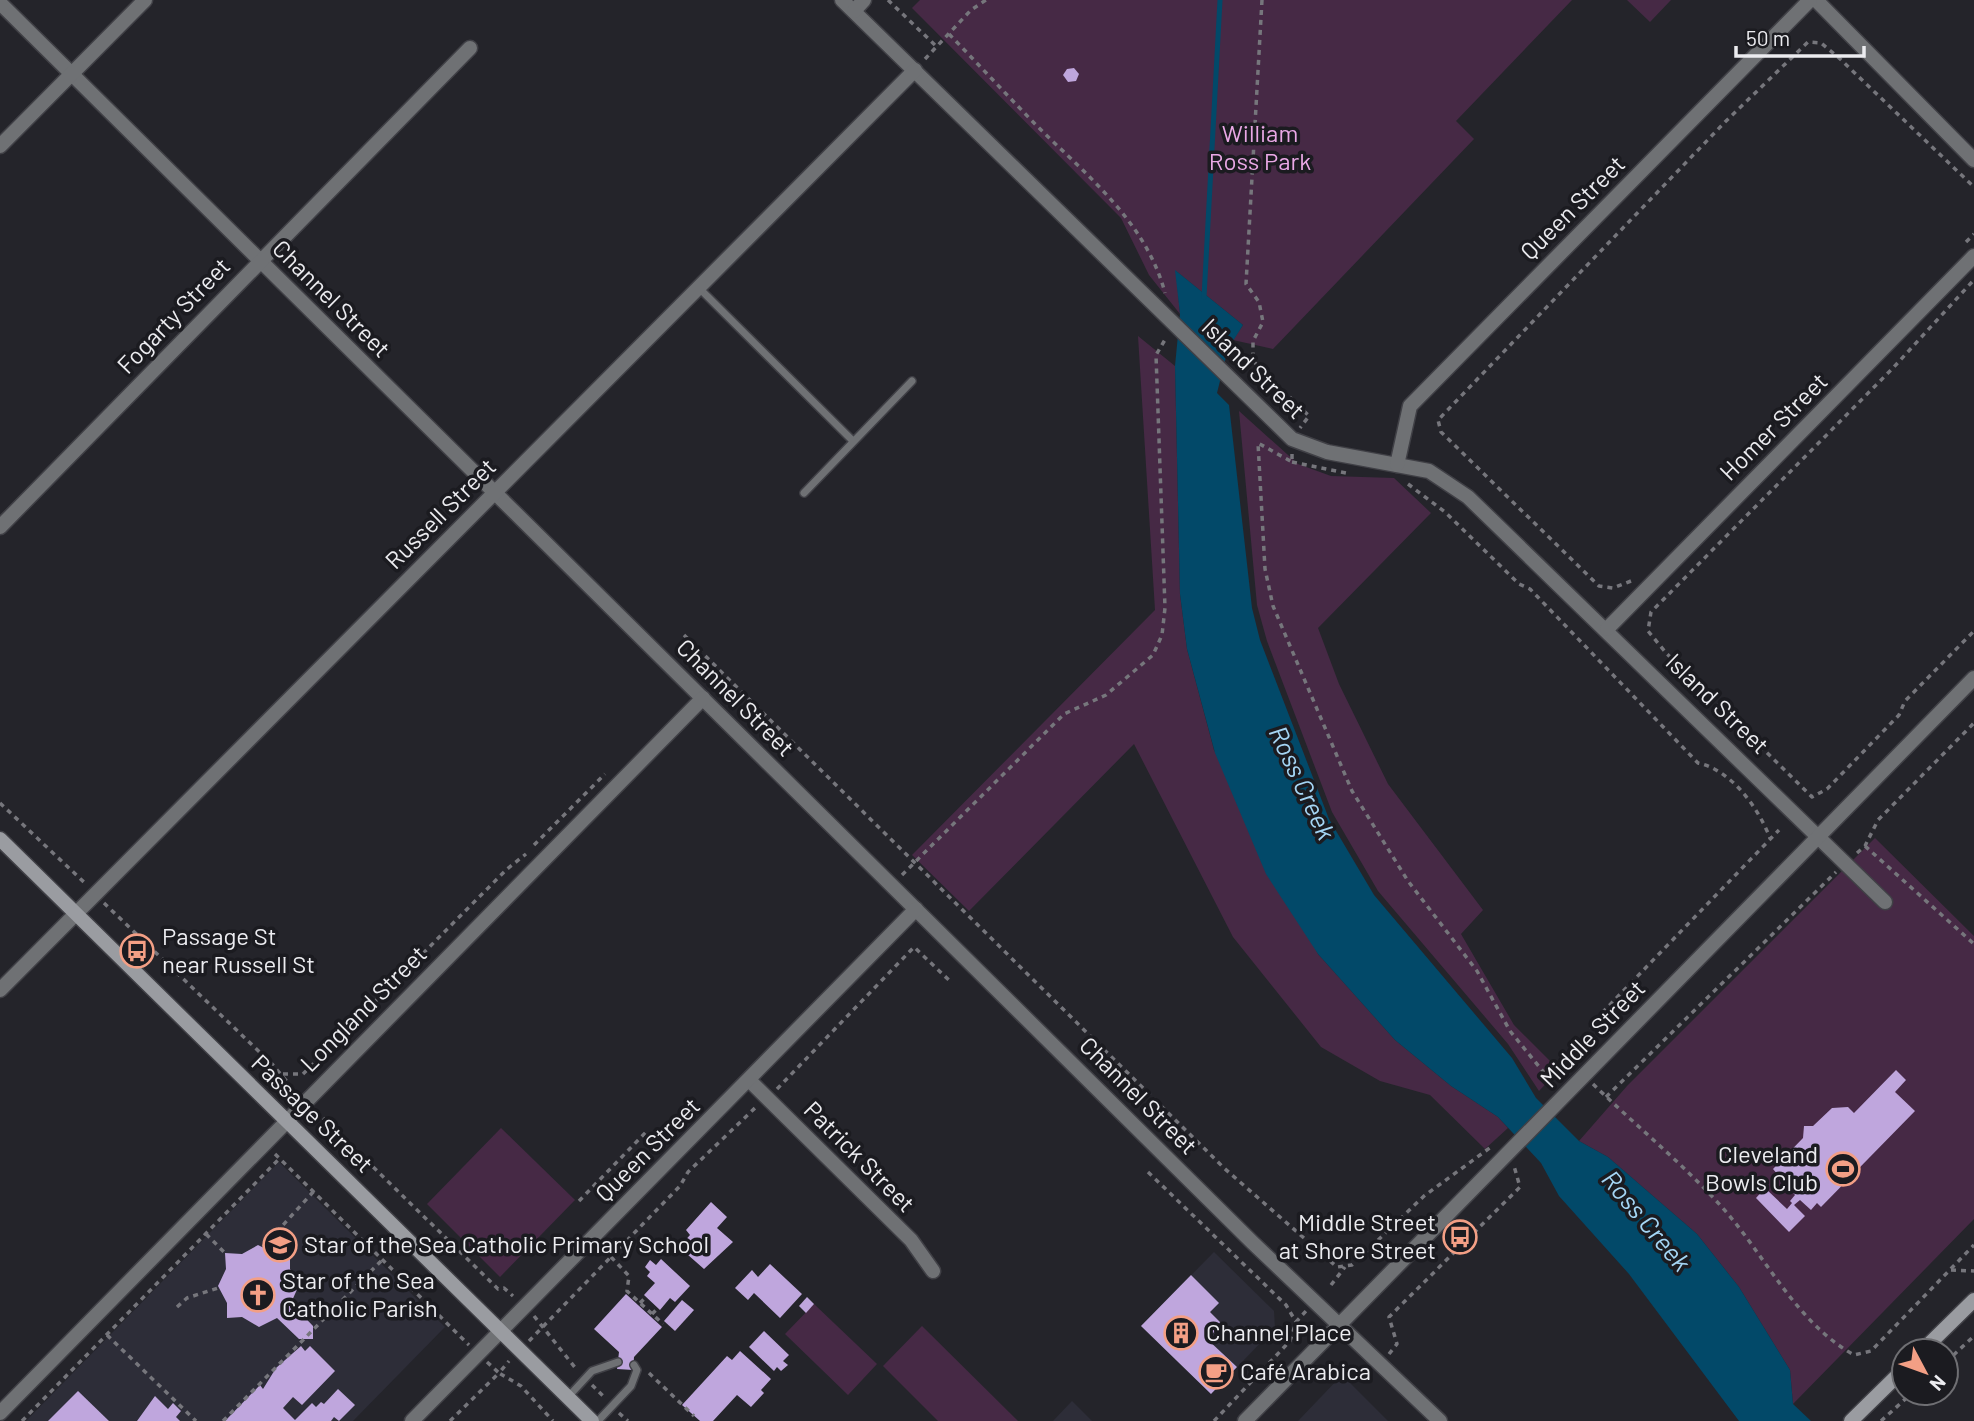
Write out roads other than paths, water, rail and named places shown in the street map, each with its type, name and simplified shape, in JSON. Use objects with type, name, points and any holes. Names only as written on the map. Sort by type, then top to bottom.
[{"type":"street","points":[[0,146],[145,0]]},
{"type":"street","name":"Island Street","points":[[842,0],[1292,439],[1327,452],[1429,471],[1468,497],[1607,629],[1885,902]]},
{"type":"street","points":[[853,11],[864,0]]},
{"type":"street","name":"Queen Street","points":[[1397,465],[1410,406],[1810,0]]},
{"type":"street","points":[[1816,0],[1974,160]]},
{"type":"street","name":"Channel Street","points":[[0,3],[916,909],[1440,1421]]},
{"type":"street","name":"Fogarty Street","points":[[0,527],[470,48]]},
{"type":"street","name":"Russell Street","points":[[0,990],[915,70]]},
{"type":"street","name":"Homer Street","points":[[1607,629],[1974,256]]},
{"type":"street","name":"Middle Street","points":[[1245,1421],[1340,1324],[1511,1159],[1559,1095],[1584,1076],[1974,678]]},
{"type":"street","name":"Longland Street","points":[[0,1413],[703,698]]},
{"type":"street","name":"Passage Street","points":[[0,839],[592,1421]]},
{"type":"street","name":"Queen Street","points":[[412,1421],[916,909]]},
{"type":"street","name":"Patrick Street","points":[[749,1080],[911,1240],[933,1271]]},
{"type":"street","points":[[1936,1337],[1974,1300]]},
{"type":"street","points":[[1851,1421],[1890,1383]]},
{"type":"lane","points":[[699,287],[853,441]]},
{"type":"lane","points":[[804,493],[912,381]]},
{"type":"lane","points":[[568,1397],[585,1378],[600,1367],[618,1362]]},
{"type":"lane","points":[[598,1421],[635,1381],[635,1367]]},
{"type":"water","points":[[1175,270],[1243,325],[1228,349],[1217,393],[1229,405],[1252,608],[1260,640],[1329,819],[1374,895],[1512,1058],[1536,1098],[1579,1141],[1608,1157],[1697,1234],[1739,1287],[1790,1370],[1793,1404],[1811,1421],[1739,1421],[1629,1274],[1559,1196],[1541,1163],[1498,1117],[1451,1086],[1395,1040],[1318,954],[1266,874],[1215,753],[1187,649],[1180,594],[1175,366],[1180,314]]},
{"type":"waterway","name":"Ross Creek","points":[[1204,297],[1220,0]]},
{"type":"place","name":"Passage St near Russell St","points":[[137,951]]},
{"type":"place","name":"Cleveland Bowls Club","points":[[1843,1169]]},
{"type":"place","name":"Middle Street at Shore Street","points":[[1460,1237]]},
{"type":"place","name":"Star of the Sea Catholic Primary School","points":[[280,1245]]},
{"type":"place","name":"Star of the Sea Catholic Parish","points":[[258,1295]]},
{"type":"place","name":"Channel Place","points":[[1181,1333]]},
{"type":"place","name":"Café Arabica","points":[[1216,1372]]},
{"type":"park label","name":"William Ross Park","points":[[1260,148]]}]
